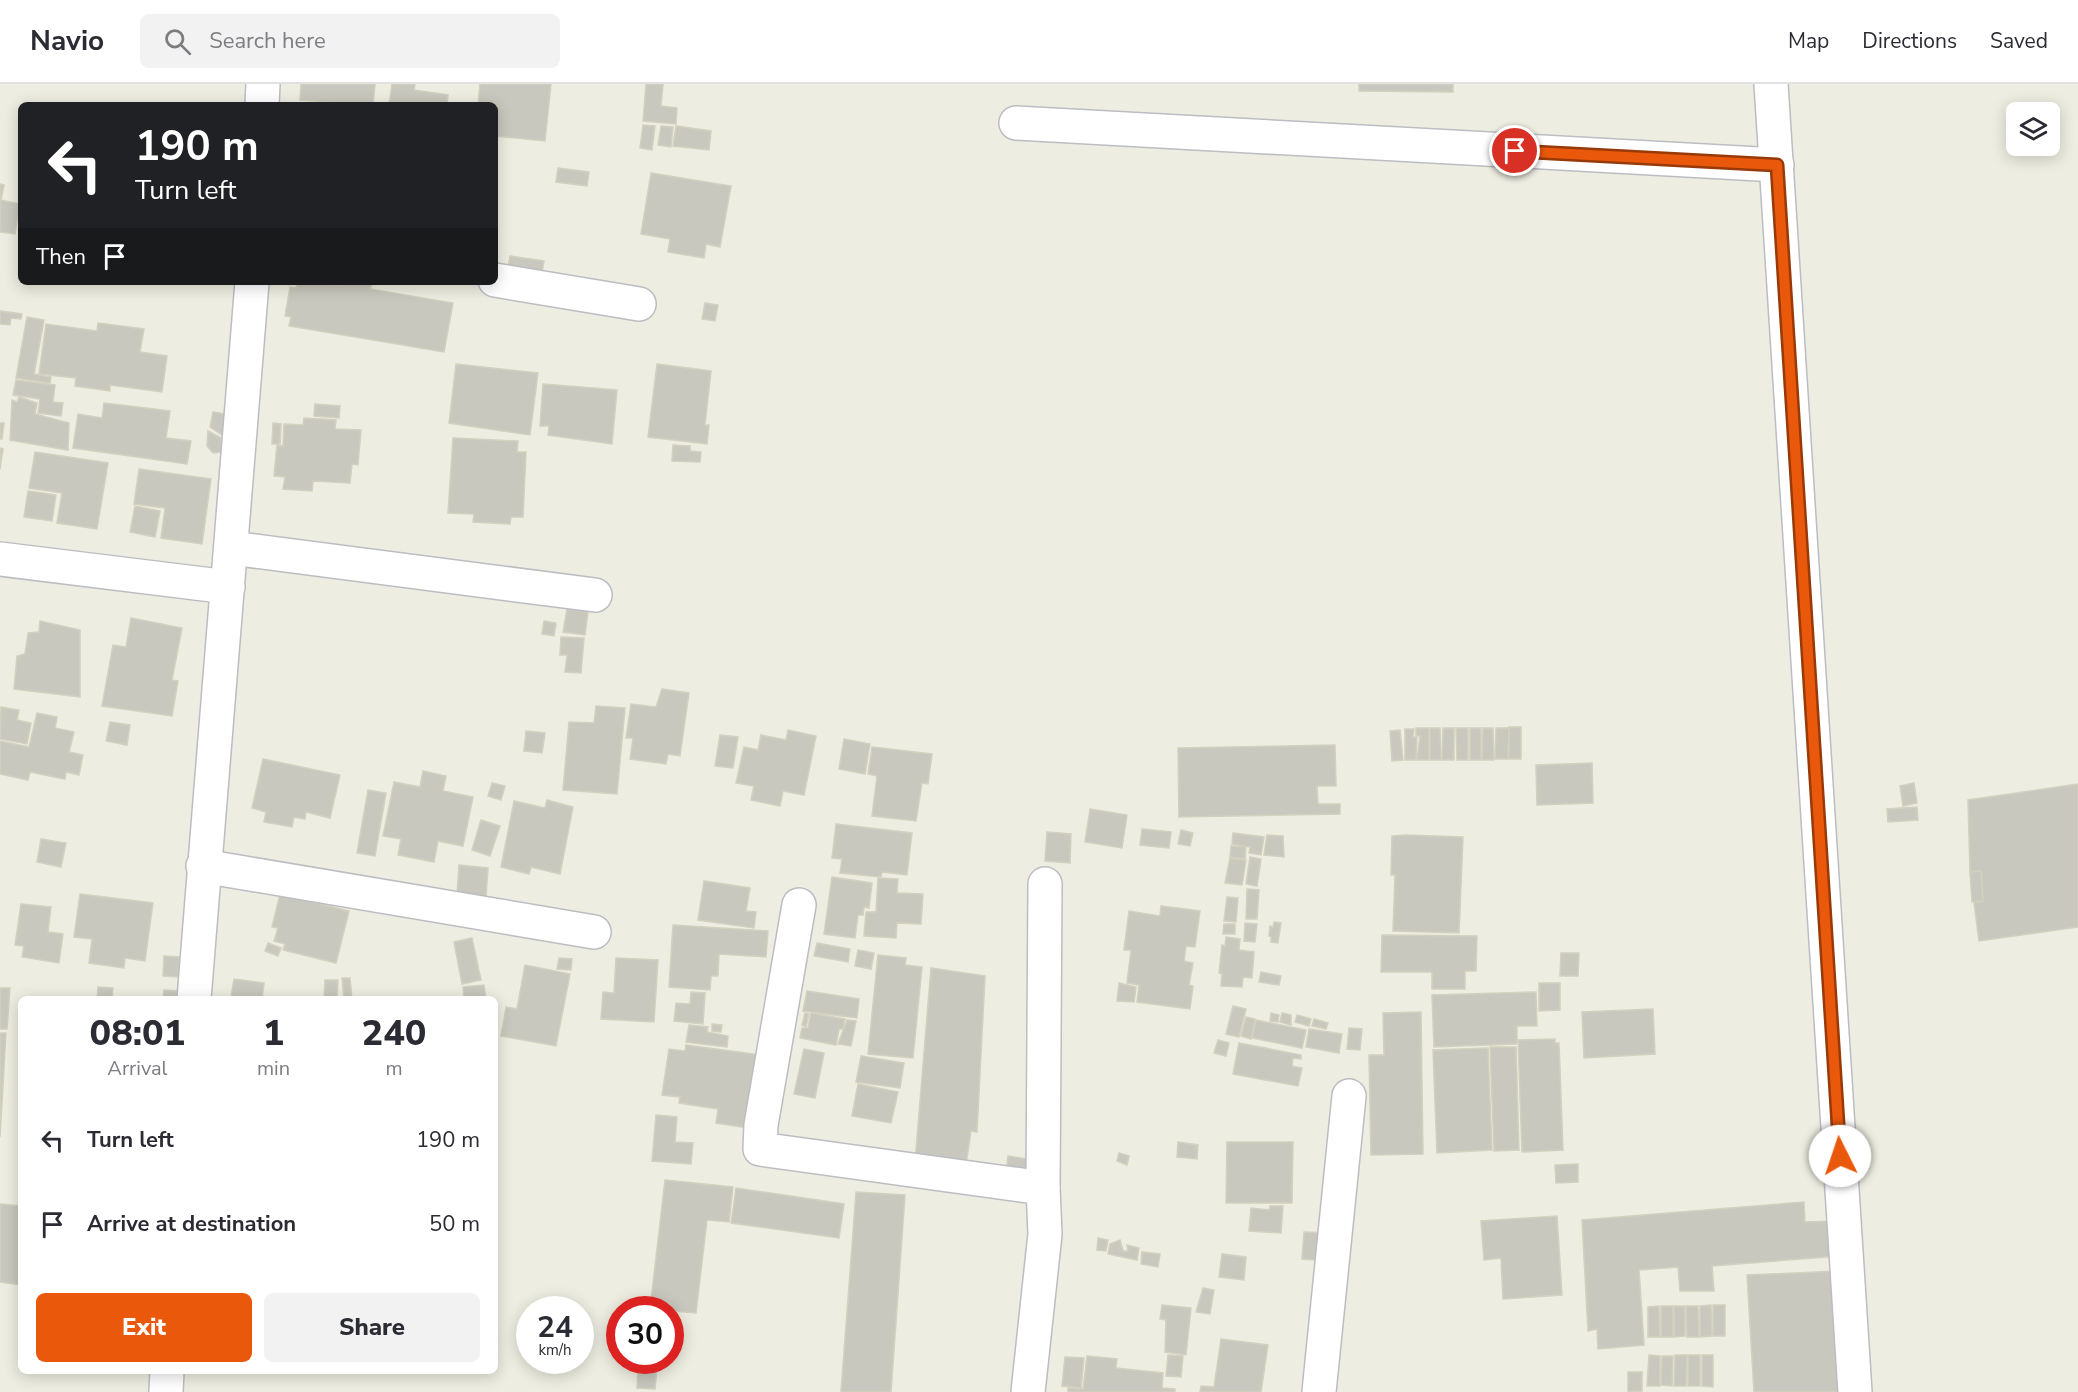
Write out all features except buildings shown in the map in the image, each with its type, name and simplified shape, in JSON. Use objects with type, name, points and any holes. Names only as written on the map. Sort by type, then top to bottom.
[{"type":"street","points":[[262,102],[263,84]]},
{"type":"street","points":[[1771,84],[1855,1392]]},
{"type":"street","points":[[1016,123],[1777,165]]},
{"type":"street","points":[[498,280],[639,304]]},
{"type":"street","points":[[194,996],[252,285]]},
{"type":"street","points":[[231,548],[594,594]]},
{"type":"street","points":[[0,559],[228,587]]},
{"type":"street","points":[[203,866],[594,932]]},
{"type":"street","points":[[1028,1392],[1045,1234],[1043,1188],[1045,884]]},
{"type":"street","points":[[799,905],[761,1125],[760,1149],[1043,1188]]},
{"type":"street","points":[[1319,1392],[1349,1096]]},
{"type":"street","points":[[166,1392],[167,1374]]},
{"type":"route","points":[[1515,151],[1777,165],[1840,1156]]}]
